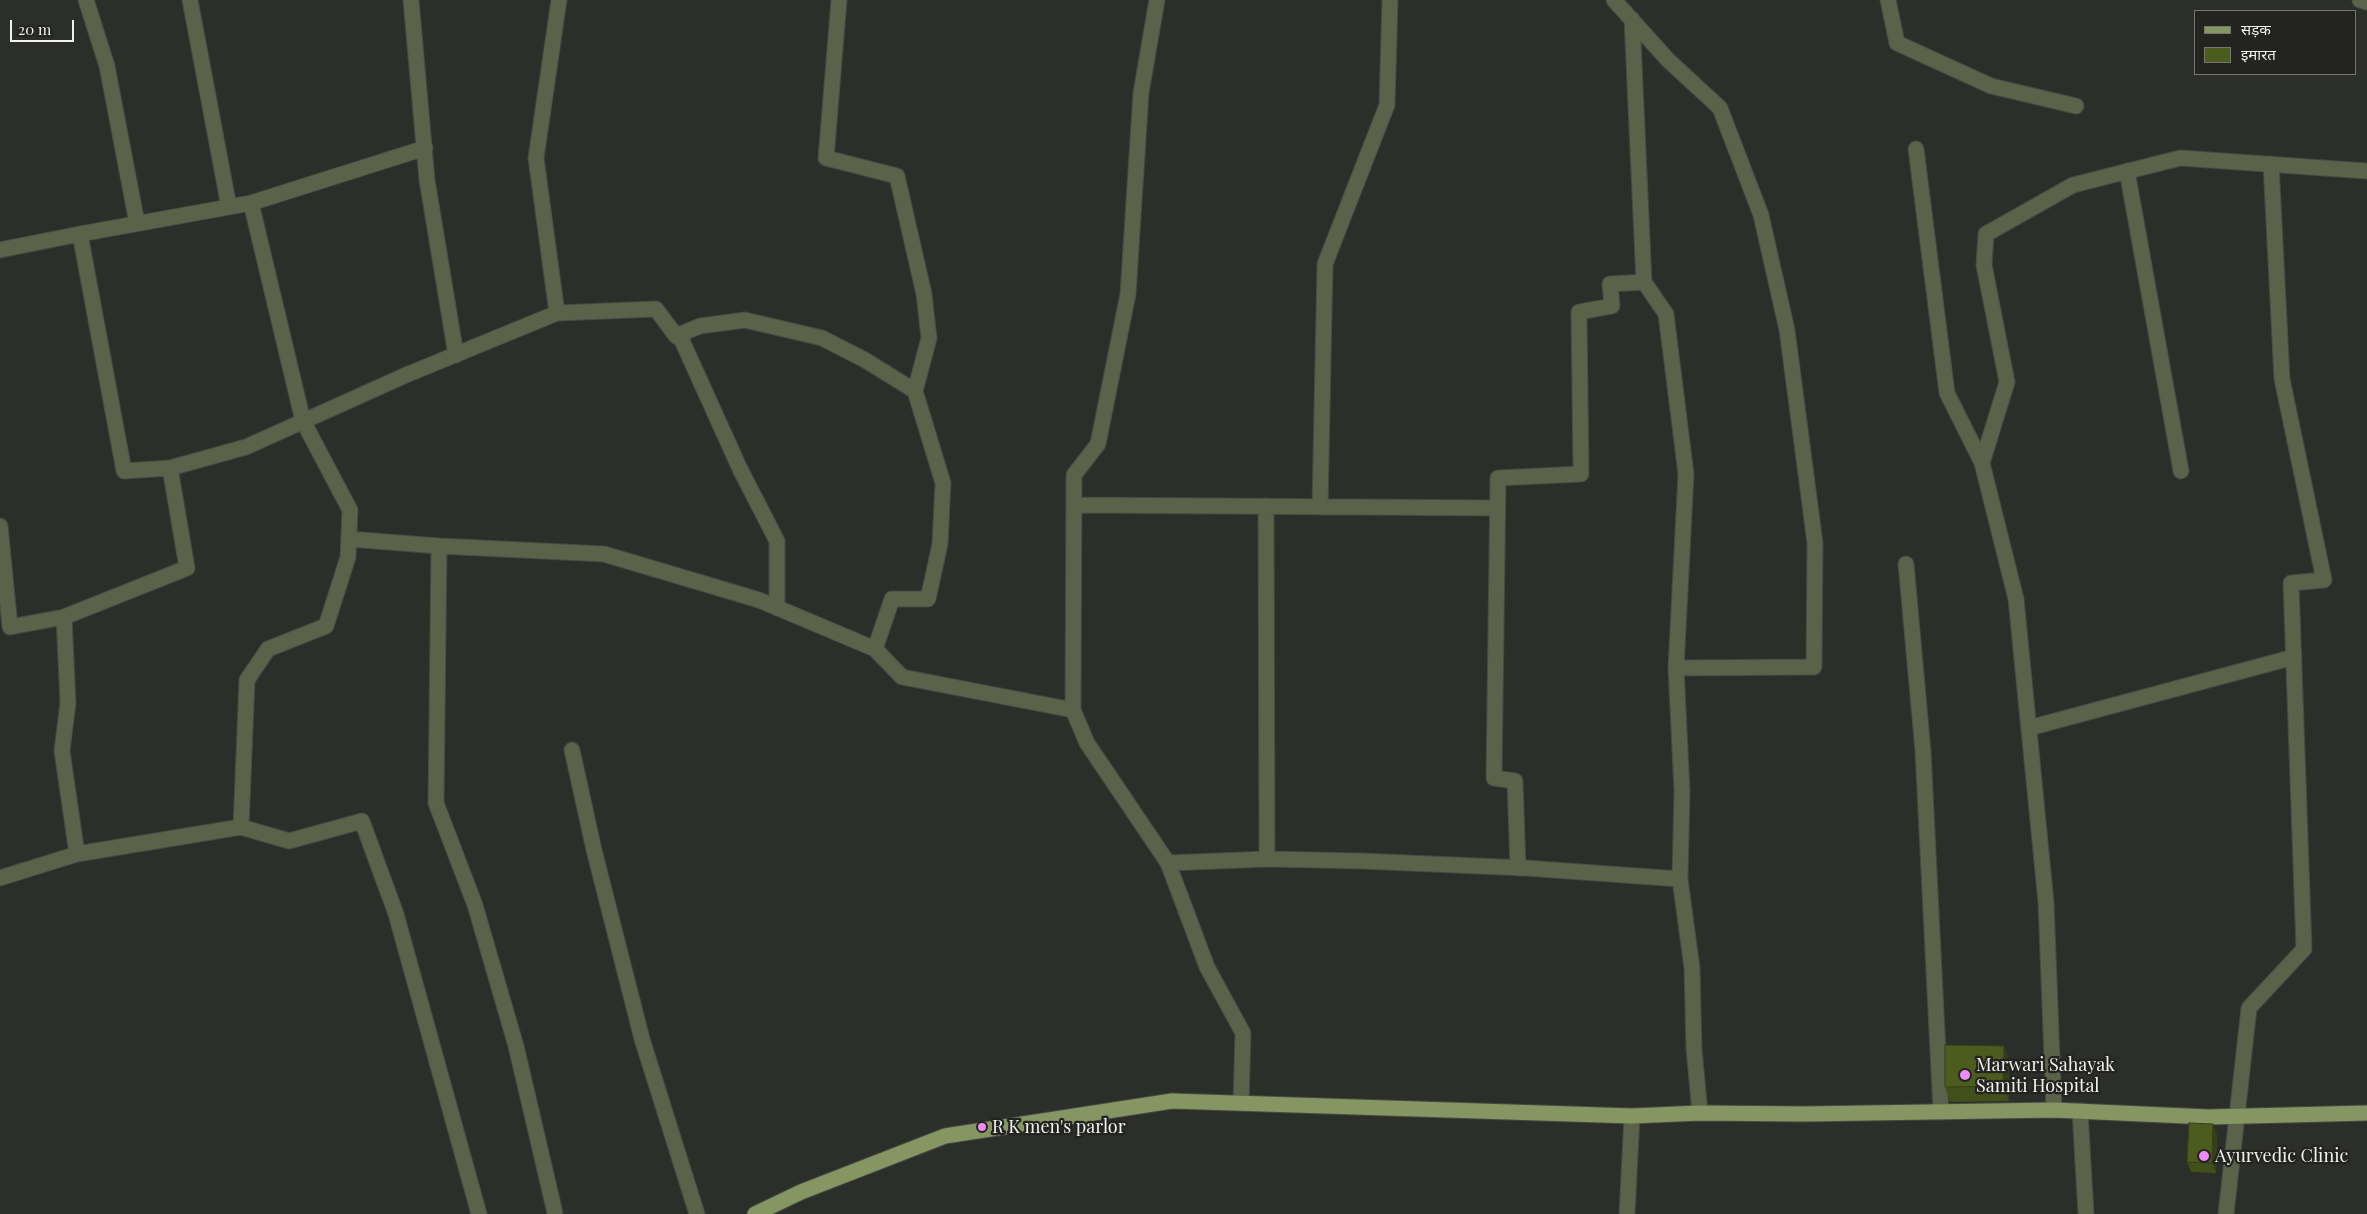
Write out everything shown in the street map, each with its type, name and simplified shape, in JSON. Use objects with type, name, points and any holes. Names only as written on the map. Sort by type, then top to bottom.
[{"type":"main road","points":[[754,1214],[801,1192],[945,1136],[1172,1101],[1632,1116],[1700,1113],[2054,1110],[2237,1117],[2367,1113]]},
{"type":"street","points":[[86,0],[107,66],[137,224]]},
{"type":"street","points":[[190,0],[229,207]]},
{"type":"street","points":[[411,0],[427,180],[456,355]]},
{"type":"street","points":[[557,313],[536,158],[559,0]]},
{"type":"street","points":[[839,0],[826,158],[897,176],[924,294],[929,338],[915,391],[943,483],[940,544],[928,599],[892,599],[875,649]]},
{"type":"street","points":[[1157,0],[1141,93],[1128,294],[1098,444],[1074,475],[1073,710],[1087,743],[1168,863],[1207,967],[1243,1033],[1241,1104]]},
{"type":"street","points":[[1320,507],[1325,264],[1387,105],[1390,0]]},
{"type":"street","points":[[1614,0],[1668,60],[1720,108],[1761,215],[1787,330],[1815,543],[1814,667],[1676,668]]},
{"type":"street","points":[[1888,0],[1898,42],[1991,86],[2076,106]]},
{"type":"street","points":[[2360,0],[2367,2]]},
{"type":"street","points":[[1632,20],[1644,282],[1666,314],[1686,474],[1676,668],[1682,792],[1680,879],[1692,968],[1694,1050],[1700,1113]]},
{"type":"street","points":[[0,250],[251,202],[424,148]]},
{"type":"street","points":[[1916,149],[1947,393],[1982,463],[2016,599],[2046,902],[2054,1110]]},
{"type":"street","points":[[1982,463],[2007,382],[1984,264],[1986,234],[2072,185],[2180,158],[2367,171]]},
{"type":"street","points":[[2226,1214],[2249,1008],[2304,949],[2291,583],[2324,580],[2282,379],[2271,164]]},
{"type":"street","points":[[2127,171],[2181,472]]},
{"type":"street","points":[[241,827],[247,680],[268,649],[326,626],[348,556],[350,510],[303,421],[251,202]]},
{"type":"street","points":[[80,234],[124,471],[170,468],[246,447],[557,313],[656,309],[676,336],[700,326],[746,320],[822,338],[864,360],[915,391]]},
{"type":"street","points":[[1518,868],[1515,781],[1494,778],[1498,478],[1581,474],[1578,312],[1612,306],[1610,284],[1644,282]]},
{"type":"street","points":[[679,334],[740,469],[777,541],[777,608]]},
{"type":"street","points":[[0,526],[5,628],[64,618],[186,568],[170,468]]},
{"type":"street","points":[[1074,505],[1497,508]]},
{"type":"street","points":[[1266,506],[1267,859]]},
{"type":"street","points":[[349,539],[439,546],[604,554],[759,600],[875,649],[902,677],[1073,710]]},
{"type":"street","points":[[439,546],[436,803],[475,905],[516,1046],[554,1214]]},
{"type":"street","points":[[1906,564],[1923,751],[1941,1112]]},
{"type":"street","points":[[64,618],[68,703],[62,751],[78,854]]},
{"type":"street","points":[[2028,728],[2294,657]]},
{"type":"street","points":[[572,750],[594,850],[642,1039],[697,1214]]},
{"type":"street","points":[[0,878],[78,854],[241,827],[288,841],[362,821],[396,914],[479,1214]]},
{"type":"street","points":[[1168,863],[1267,859],[1518,868],[1680,879]]},
{"type":"street","points":[[2080,1111],[2086,1214]]},
{"type":"street","points":[[1627,1214],[1632,1116]]},
{"type":"building","points":[[1945,1045],[2004,1046],[2003,1086],[1945,1087]]},
{"type":"building","points":[[2189,1123],[2213,1124],[2212,1163],[2187,1162]]},
{"type":"place","name":"Marwari Sahayak Samiti Hospital","points":[[1965,1075]]},
{"type":"place","name":"R K men's parlor","points":[[982,1127]]},
{"type":"place","name":"Ayurvedic Clinic","points":[[2204,1156]]}]
